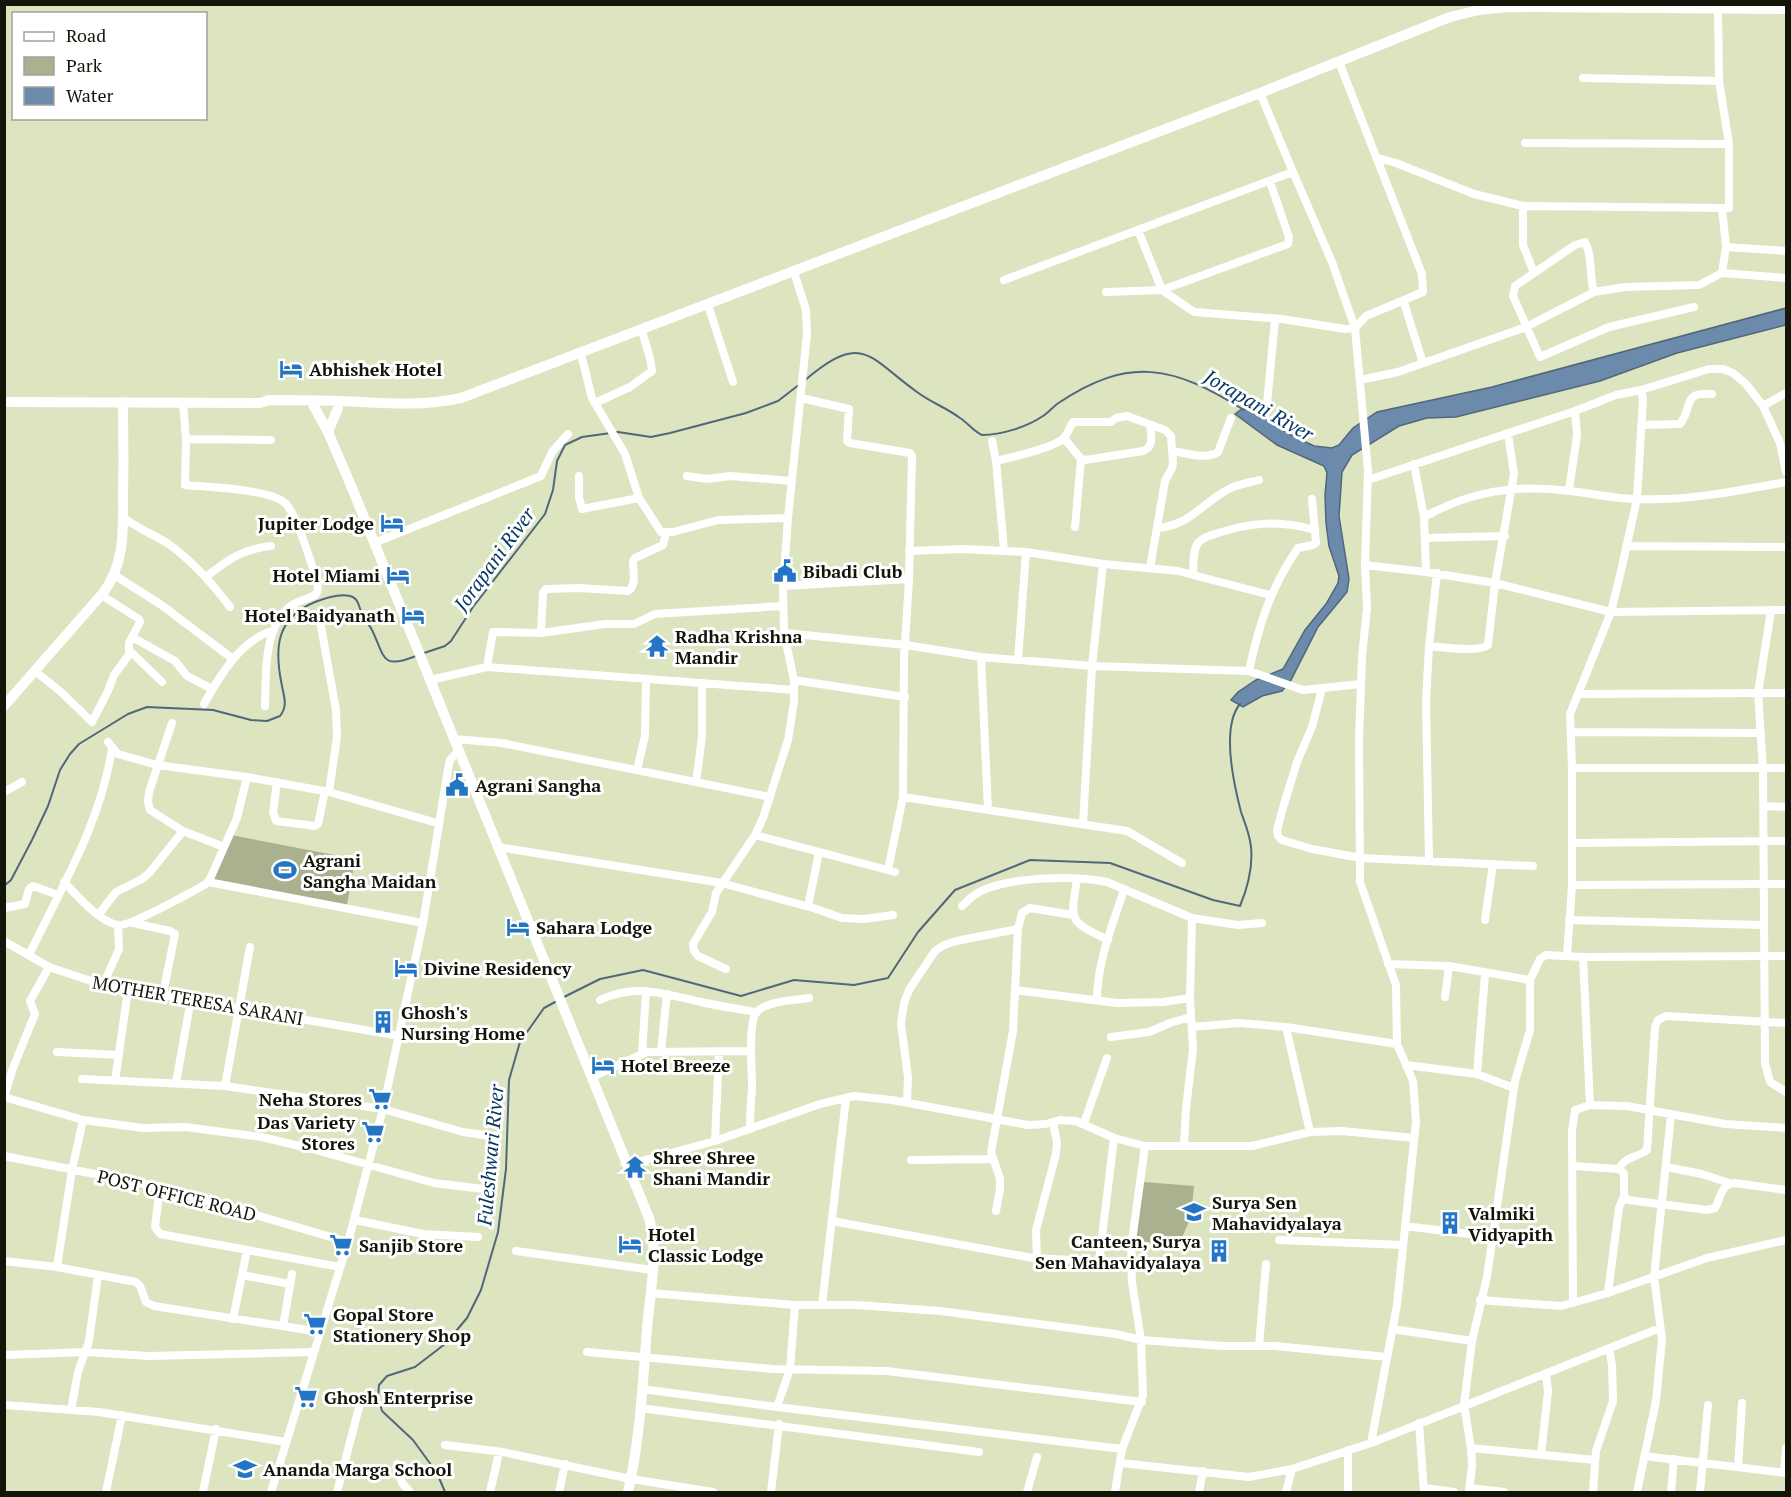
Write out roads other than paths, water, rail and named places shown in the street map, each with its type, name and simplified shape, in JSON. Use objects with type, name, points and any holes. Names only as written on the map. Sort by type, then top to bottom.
[{"type":"main road","points":[[4,402],[260,403],[270,407],[342,401],[355,404],[421,404],[454,399],[476,394],[581,354],[1260,93],[1450,17],[1493,8],[1786,9]]},
{"type":"main road","points":[[4,706],[103,593],[114,575],[121,552],[123,517],[123,402]]},
{"type":"main road","points":[[310,405],[338,408],[355,404]]},
{"type":"main road","points":[[310,405],[328,432],[651,1226],[652,1270],[645,1358],[628,1492]]},
{"type":"main road","points":[[328,432],[338,408]]},
{"type":"street","points":[[1378,158],[1474,194],[1523,206],[1729,208],[1729,144],[1719,81],[1718,9]]},
{"type":"street","points":[[1138,231],[1162,290],[1194,312],[1282,319],[1345,329],[1355,328],[1366,316],[1423,292],[1422,274],[1339,62]]},
{"type":"street","points":[[1583,78],[1719,81]]},
{"type":"street","points":[[1260,93],[1332,262],[1355,328],[1363,408],[1368,475],[1365,565],[1367,608],[1359,740],[1360,882],[1396,986],[1397,1044],[1413,1081],[1416,1122],[1392,1329],[1371,1443]]},
{"type":"street","points":[[1525,143],[1729,144]]},
{"type":"street","points":[[1004,280],[1293,172]]},
{"type":"street","points":[[1106,292],[1162,290],[1288,244],[1289,237],[1270,182]]},
{"type":"street","points":[[1523,206],[1522,245],[1534,273]]},
{"type":"street","points":[[1722,208],[1726,247],[1722,273]]},
{"type":"street","points":[[1594,292],[1588,248],[1585,242],[1575,245],[1515,286],[1513,296],[1540,357],[1609,327],[1694,307]]},
{"type":"street","points":[[1726,247],[1786,251]]},
{"type":"street","points":[[726,969],[698,956],[693,951],[693,944],[712,912],[716,893],[755,835],[788,740],[794,690],[784,633],[783,586],[807,334],[806,310],[794,272]]},
{"type":"street","points":[[1360,380],[1398,372],[1526,327],[1594,292],[1625,287],[1698,285],[1722,273],[1786,278]]},
{"type":"street","points":[[1403,300],[1423,363]]},
{"type":"street","points":[[708,305],[733,382]]},
{"type":"street","points":[[1267,404],[1275,320]]},
{"type":"street","points":[[595,403],[630,387],[652,371],[642,330]]},
{"type":"street","points":[[581,354],[595,403],[625,454],[639,498],[660,532],[666,533],[718,520],[788,518]]},
{"type":"street","points":[[1368,475],[1414,464],[1575,411],[1616,395],[1641,390],[1709,369],[1723,369],[1733,373],[1746,384],[1763,406],[1783,442],[1786,472]]},
{"type":"street","points":[[1567,956],[1572,885],[1570,714],[1611,612],[1637,500],[1643,399],[1641,390]]},
{"type":"street","points":[[1763,406],[1786,393]]},
{"type":"street","points":[[1641,425],[1680,424],[1695,394],[1712,394]]},
{"type":"street","points":[[755,835],[892,871],[903,797],[912,456],[910,453],[850,443],[847,441],[849,409],[801,397]]},
{"type":"street","points":[[183,402],[186,439],[185,485],[276,497],[285,503],[292,512],[317,579],[318,590],[314,595],[288,608],[274,630],[266,672],[265,706]]},
{"type":"street","points":[[1569,490],[1577,435],[1575,411]]},
{"type":"street","points":[[996,461],[1046,446],[1064,438],[1073,422],[1079,420],[1111,422],[1122,416],[1169,433],[1172,468],[1165,481],[1150,568]]},
{"type":"street","points":[[1172,451],[1201,456],[1218,452],[1231,418]]},
{"type":"street","points":[[1081,459],[1149,449],[1152,440],[1150,425]]},
{"type":"street","points":[[1429,646],[1474,649],[1488,645],[1495,583],[1512,488],[1513,459],[1508,433]]},
{"type":"street","points":[[374,543],[541,477],[552,452],[568,434]]},
{"type":"street","points":[[1064,438],[1081,459],[1075,527]]},
{"type":"street","points":[[186,439],[271,440]]},
{"type":"street","points":[[992,441],[1004,550]]},
{"type":"street","points":[[1414,464],[1424,517],[1426,572]]},
{"type":"street","points":[[579,476],[579,497],[582,509],[639,498]]},
{"type":"street","points":[[687,476],[707,479],[730,476],[792,481]]},
{"type":"street","points":[[1157,528],[1171,527],[1182,522],[1225,490],[1259,480]]},
{"type":"street","points":[[1424,517],[1446,505],[1477,494],[1512,488],[1569,490],[1637,500],[1702,497],[1786,482]]},
{"type":"street","points":[[1248,670],[1270,595],[1298,548],[1316,543],[1312,499]]},
{"type":"street","points":[[123,517],[167,543],[207,576],[230,607]]},
{"type":"street","points":[[1193,575],[1195,548],[1201,539],[1236,528],[1260,524],[1293,524],[1315,530]]},
{"type":"street","points":[[541,633],[543,593],[546,589],[580,588],[627,591],[634,585],[633,561],[635,558],[663,545],[666,533]]},
{"type":"street","points":[[1425,538],[1505,536]]},
{"type":"street","points":[[207,576],[243,551],[271,546]]},
{"type":"street","points":[[1626,546],[1786,547]]},
{"type":"street","points":[[909,551],[1004,550],[1026,552],[1103,564],[1178,571],[1270,595]]},
{"type":"street","points":[[1018,660],[1026,552]]},
{"type":"street","points":[[1083,824],[1092,666],[1103,564]]},
{"type":"street","points":[[1365,565],[1437,573],[1495,583],[1611,612],[1786,610]]},
{"type":"street","points":[[1429,860],[1426,701],[1437,573]]},
{"type":"street","points":[[114,575],[160,604],[233,659]]},
{"type":"street","points":[[783,586],[909,579]]},
{"type":"street","points":[[103,593],[106,598],[139,619],[140,622],[128,646],[131,652],[162,682]]},
{"type":"street","points":[[487,667],[493,632],[541,633],[605,624],[634,624],[655,615],[783,606]]},
{"type":"street","points":[[1771,611],[1758,693],[1764,806],[1765,1063],[1770,1082],[1786,1092]]},
{"type":"street","points":[[278,782],[273,812],[276,821],[315,826],[318,824],[335,753],[336,710],[319,615]]},
{"type":"street","points":[[204,704],[233,659],[256,638],[274,630]]},
{"type":"street","points":[[784,633],[906,645],[981,657],[1092,666],[1248,670],[1303,690],[1361,684]]},
{"type":"street","points":[[132,637],[175,661],[188,676],[212,689]]},
{"type":"street","points":[[35,671],[92,722],[114,675],[131,652]]},
{"type":"street","points":[[981,657],[988,810]]},
{"type":"street","points":[[429,677],[487,667],[794,690]]},
{"type":"street","points":[[637,770],[645,736],[646,679]]},
{"type":"street","points":[[794,680],[905,697]]},
{"type":"street","points":[[696,782],[702,737],[702,683]]},
{"type":"street","points":[[1322,689],[1277,830],[1282,840],[1290,844],[1361,858],[1533,866]]},
{"type":"street","points":[[1578,694],[1786,693]]},
{"type":"street","points":[[172,723],[149,792],[150,810],[183,831],[224,847]]},
{"type":"street","points":[[1570,732],[1761,733]]},
{"type":"street","points":[[454,739],[502,743],[770,797]]},
{"type":"street","points":[[29,955],[94,819],[104,792],[110,745],[118,754],[157,765],[247,777],[327,792],[438,823]]},
{"type":"street","points":[[271,1492],[355,1220],[369,1165],[400,1036],[423,923],[450,760],[459,750]]},
{"type":"street","points":[[1572,768],[1786,768]]},
{"type":"street","points":[[64,882],[99,914],[117,925],[132,922],[208,882],[240,811],[247,777]]},
{"type":"street","points":[[4,792],[22,782]]},
{"type":"street","points":[[903,797],[1127,831],[1182,863]]},
{"type":"street","points":[[1764,806],[1786,807]]},
{"type":"street","points":[[99,914],[116,892],[142,879],[150,872],[183,831]]},
{"type":"street","points":[[1572,843],[1786,841]]},
{"type":"street","points":[[498,847],[722,883],[842,918],[864,919],[893,915]]},
{"type":"street","points":[[807,906],[819,853]]},
{"type":"street","points":[[1485,920],[1493,864]]},
{"type":"street","points":[[1077,879],[1073,915],[1075,921],[1081,927],[1108,940]]},
{"type":"street","points":[[962,906],[973,896],[990,888],[1017,881],[1077,879],[1107,882],[1192,918],[1238,925],[1262,924]]},
{"type":"street","points":[[208,882],[423,923]]},
{"type":"street","points":[[1572,885],[1786,884]]},
{"type":"street","points":[[4,908],[25,904],[29,889],[33,885],[58,895]]},
{"type":"street","points":[[1097,1000],[1097,986],[1108,940],[1124,890]]},
{"type":"street","points":[[996,1210],[1000,1189],[991,1152],[1013,1031],[1018,928],[1022,913],[1030,908],[1073,915]]},
{"type":"street","points":[[1184,1145],[1193,1049],[1190,998],[1192,918]]},
{"type":"street","points":[[1569,920],[1763,925]]},
{"type":"street","points":[[132,922],[175,934],[163,994]]},
{"type":"street","points":[[103,985],[119,949],[117,925]]},
{"type":"street","points":[[907,1102],[908,1077],[901,1024],[904,1003],[909,990],[935,951],[944,945],[956,940],[1018,928]]},
{"type":"street","name":"MOTHER TERESA SARANI","points":[[4,941],[49,967],[103,985],[400,1036]]},
{"type":"street","points":[[225,1086],[250,947]]},
{"type":"street","points":[[1504,1492],[1469,1490],[1472,1466],[1471,1448],[1464,1405],[1472,1341],[1487,1277],[1514,1088],[1530,1030],[1530,980],[1540,958],[1546,955],[1583,957],[1786,956]]},
{"type":"street","points":[[1583,957],[1590,1105]]},
{"type":"street","points":[[1388,964],[1449,966],[1530,980]]},
{"type":"street","points":[[1445,997],[1449,966]]},
{"type":"street","points":[[49,967],[30,1001],[34,1014],[4,1097],[83,1120],[143,1128],[185,1127],[262,1137],[434,1183],[483,1189]]},
{"type":"street","points":[[1477,1074],[1485,974]]},
{"type":"street","points":[[115,1081],[128,990]]},
{"type":"street","points":[[1015,990],[1117,1003],[1163,1002],[1190,998]]},
{"type":"street","points":[[642,1054],[646,991]]},
{"type":"street","points":[[600,1000],[615,993],[646,991],[734,1009],[756,1011],[777,1003],[809,998]]},
{"type":"street","points":[[661,1051],[667,994]]},
{"type":"street","points":[[176,1083],[191,999]]},
{"type":"street","points":[[750,1129],[751,1051],[753,1017],[756,1011]]},
{"type":"street","points":[[1618,1169],[1622,1162],[1647,1150],[1655,1027],[1658,1020],[1666,1016],[1786,1023]]},
{"type":"street","points":[[1111,1037],[1149,1032],[1191,1017]]},
{"type":"street","points":[[1192,1027],[1238,1023],[1286,1027],[1397,1044]]},
{"type":"street","points":[[1286,1027],[1310,1132]]},
{"type":"street","points":[[592,1077],[642,1054],[661,1051],[751,1051]]},
{"type":"street","points":[[57,1052],[119,1054]]},
{"type":"street","points":[[715,1140],[719,1052]]},
{"type":"street","points":[[1084,1124],[1107,1058]]},
{"type":"street","points":[[1406,1065],[1477,1074],[1514,1088]]},
{"type":"street","points":[[82,1079],[225,1086],[383,1109],[463,1132],[497,1137]]},
{"type":"street","points":[[627,1165],[750,1129],[820,1104],[854,1096],[907,1102],[1028,1125],[1067,1120],[1084,1124],[1114,1138],[1145,1146],[1252,1146],[1310,1132],[1342,1131],[1414,1138]]},
{"type":"street","points":[[822,1305],[846,1098]]},
{"type":"street","points":[[1573,1303],[1573,1118],[1575,1110],[1590,1105],[1627,1106],[1725,1124],[1786,1128]]},
{"type":"street","points":[[1637,1492],[1656,1401],[1662,1339],[1654,1277],[1671,1115]]},
{"type":"street","points":[[57,1268],[72,1170],[83,1120]]},
{"type":"street","points":[[1037,1258],[1036,1230],[1056,1154],[1057,1143],[1053,1122]]},
{"type":"street","points":[[1099,1262],[1114,1138]]},
{"type":"street","points":[[1115,1492],[1122,1449],[1142,1402],[1142,1340],[1131,1263],[1145,1146]]},
{"type":"street","name":"POST OFFICE ROAD","points":[[4,1156],[160,1187],[348,1242]]},
{"type":"street","points":[[911,1160],[992,1159]]},
{"type":"street","points":[[1573,1166],[1618,1169],[1624,1173],[1624,1196],[1619,1208],[1608,1293]]},
{"type":"street","points":[[1666,1167],[1702,1174],[1729,1184]]},
{"type":"street","points":[[1624,1196],[1628,1200],[1707,1210],[1714,1208],[1723,1187],[1729,1184],[1786,1190]]},
{"type":"street","points":[[160,1187],[155,1227],[160,1234],[340,1267]]},
{"type":"street","points":[[355,1220],[423,1234],[478,1237]]},
{"type":"street","points":[[832,1221],[1037,1258],[1131,1263]]},
{"type":"street","points":[[1405,1226],[1493,1238]]},
{"type":"street","points":[[1279,1240],[1403,1245]]},
{"type":"street","points":[[1480,1300],[1561,1306],[1608,1293],[1707,1258],[1786,1240]]},
{"type":"street","points":[[233,1319],[247,1250]]},
{"type":"street","points":[[516,1251],[652,1270]]},
{"type":"street","points":[[4,1261],[138,1283],[146,1302],[154,1306],[320,1332]]},
{"type":"street","points":[[1259,1346],[1266,1264]]},
{"type":"street","points":[[283,1326],[292,1274]]},
{"type":"street","points":[[71,1410],[78,1372],[86,1352],[98,1275]]},
{"type":"street","points":[[242,1275],[290,1284]]},
{"type":"street","points":[[650,1293],[795,1305],[857,1305],[940,1311],[1116,1334],[1142,1340],[1223,1346],[1259,1346],[1387,1357]]},
{"type":"street","points":[[777,1407],[789,1369],[795,1305]]},
{"type":"street","points":[[1121,1464],[1249,1477],[1292,1469],[1371,1443],[1660,1328]]},
{"type":"street","points":[[1392,1329],[1472,1341]]},
{"type":"street","points":[[1593,1492],[1595,1460],[1600,1437],[1613,1401],[1609,1349]]},
{"type":"street","points":[[4,1355],[86,1352],[148,1356],[314,1352]]},
{"type":"street","points":[[586,1352],[789,1369],[887,1371],[1142,1402]]},
{"type":"street","points":[[1541,1455],[1548,1391],[1546,1372]]},
{"type":"street","points":[[642,1389],[1122,1449]]},
{"type":"street","points":[[337,1492],[362,1396]]},
{"type":"street","points":[[1738,1467],[1742,1403]]},
{"type":"street","points":[[4,1405],[122,1415],[286,1442]]},
{"type":"street","points":[[1700,1492],[1708,1405]]},
{"type":"street","points":[[640,1408],[779,1424],[979,1452]]},
{"type":"street","points":[[106,1492],[122,1415]]},
{"type":"street","points":[[1419,1423],[1425,1490],[1454,1492]]},
{"type":"street","points":[[771,1492],[779,1424]]},
{"type":"street","points":[[203,1492],[216,1429]]},
{"type":"street","points":[[445,1444],[502,1452],[631,1479],[713,1492]]},
{"type":"street","points":[[1471,1448],[1595,1460]]},
{"type":"street","points":[[1644,1456],[1785,1473],[1786,1448]]},
{"type":"street","points":[[1348,1450],[1348,1492]]},
{"type":"street","points":[[490,1492],[499,1453]]},
{"type":"street","points":[[1027,1492],[1037,1456]]},
{"type":"street","points":[[1671,1492],[1674,1459]]},
{"type":"street","points":[[397,1464],[402,1483],[410,1492]]},
{"type":"street","points":[[559,1492],[565,1464]]},
{"type":"street","points":[[1286,1492],[1292,1469]]},
{"type":"street","points":[[1199,1492],[1203,1471]]},
{"type":"water","points":[[1786,308],[1786,325],[1677,353],[1600,381],[1456,417],[1427,418],[1399,426],[1352,455],[1342,472],[1339,516],[1349,579],[1347,592],[1318,627],[1291,680],[1282,691],[1262,696],[1243,707],[1231,700],[1238,692],[1256,680],[1283,669],[1305,630],[1326,604],[1338,583],[1339,576],[1329,546],[1325,495],[1327,473],[1324,466],[1277,445],[1235,414],[1246,406],[1289,434],[1314,446],[1332,448],[1339,445],[1353,428],[1377,412],[1492,387]]},
{"type":"waterway","name":"Jorapani River","points":[[804,381],[840,357],[852,353],[864,354],[922,396],[955,414],[982,435],[1022,427],[1045,415],[1057,404],[1083,388],[1107,378],[1129,373],[1151,372],[1173,376],[1219,395],[1244,410]]},
{"type":"waterway","name":"Jorapani River","points":[[424,653],[445,646],[451,641],[473,607],[545,514],[553,490],[557,461],[565,445],[582,437],[618,432],[651,437],[670,433],[746,413],[778,401],[800,384]]},
{"type":"waterway","name":"Jorapani River","points":[[4,886],[11,880],[32,840],[48,806],[60,770],[79,744],[128,714],[147,707],[213,710],[251,720],[267,721],[280,716],[285,701],[278,659],[281,636],[285,626],[302,609],[332,596],[353,597],[386,658],[396,662],[416,656]]},
{"type":"waterway","name":"Fuleshwari River","points":[[562,998],[600,979],[643,970],[741,996],[794,980],[854,985],[888,978],[918,932],[955,890],[1030,860],[1110,863],[1213,900],[1240,906],[1251,862],[1250,838],[1235,787],[1231,756],[1231,727],[1234,714],[1240,704]]},
{"type":"waterway","name":"Fuleshwari River","points":[[445,1492],[437,1473],[413,1440],[382,1411],[378,1397],[379,1385],[387,1376],[415,1367],[445,1344],[467,1318],[481,1290],[498,1232],[506,1169],[509,1080],[520,1042],[544,1008],[557,1001]]},
{"type":"place","name":"Abhishek Hotel","points":[[291,369]]},
{"type":"place","name":"Jupiter Lodge","points":[[392,523]]},
{"type":"place","name":"Bibadi Club","points":[[785,571]]},
{"type":"place","name":"Hotel Miami","points":[[398,575]]},
{"type":"place","name":"Hotel Baidyanath","points":[[413,615]]},
{"type":"place","name":"Radha Krishna Mandir","points":[[657,646]]},
{"type":"place","name":"Agrani Sangha","points":[[457,785]]},
{"type":"place","name":"Agrani Sangha Maidan","points":[[285,870]]},
{"type":"place","name":"Sahara Lodge","points":[[518,927]]},
{"type":"place","name":"Divine Residency","points":[[406,968]]},
{"type":"place","name":"Ghosh's Nursing Home","points":[[383,1022]]},
{"type":"place","name":"Hotel Breeze","points":[[603,1065]]},
{"type":"place","name":"Neha Stores","points":[[380,1099]]},
{"type":"place","name":"Das Variety Stores","points":[[373,1132]]},
{"type":"place","name":"Shree Shree Shani Mandir","points":[[635,1167]]},
{"type":"place","name":"Surya Sen Mahavidyalaya","points":[[1194,1212]]},
{"type":"place","name":"Valmiki Vidyapith","points":[[1450,1223]]},
{"type":"place","name":"Hotel Classic Lodge","points":[[630,1244]]},
{"type":"place","name":"Sanjib Store","points":[[341,1245]]},
{"type":"place","name":"Canteen, Surya Sen Mahavidyalaya","points":[[1219,1251]]},
{"type":"place","name":"Gopal Store Stationery Shop","points":[[315,1324]]},
{"type":"place","name":"Ghosh Enterprise","points":[[306,1397]]},
{"type":"place","name":"Ananda Marga School","points":[[245,1469]]}]
